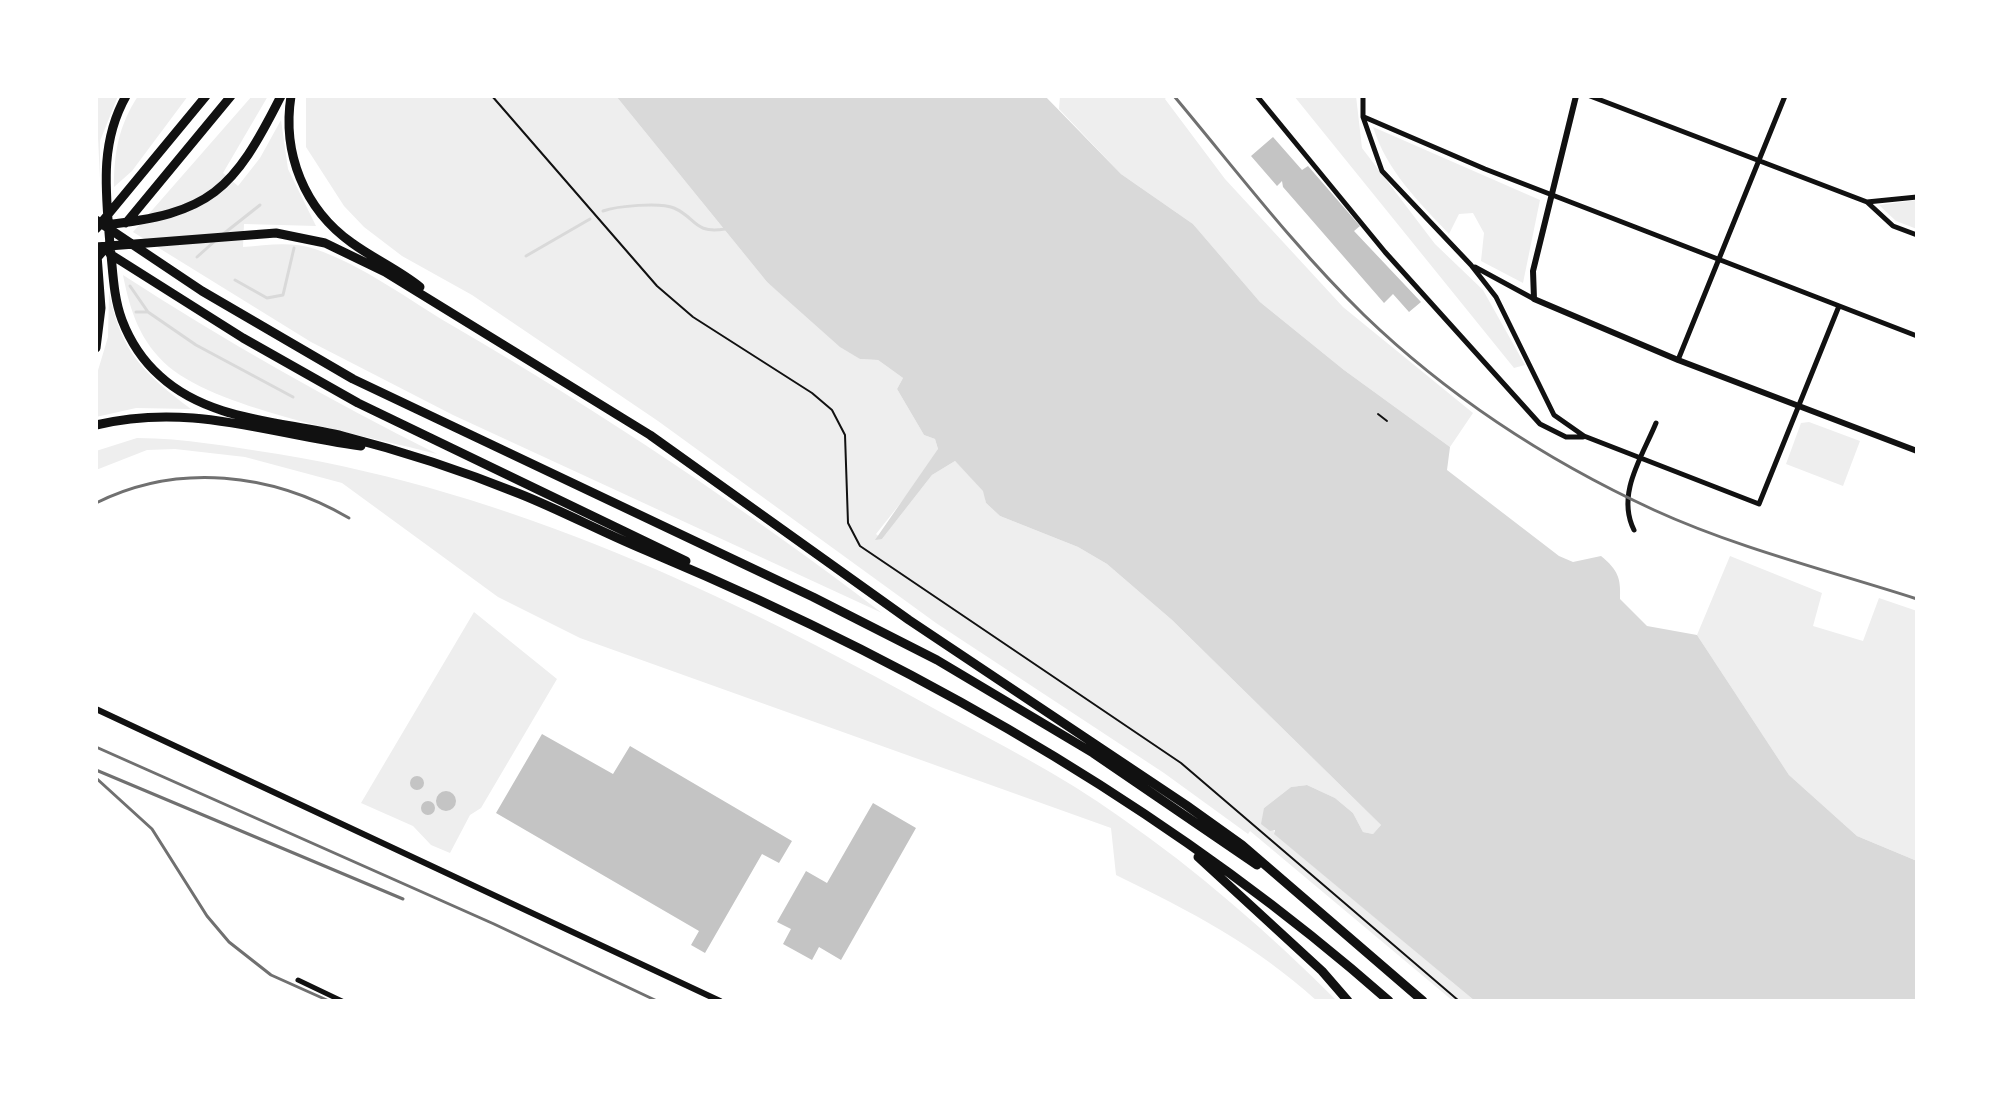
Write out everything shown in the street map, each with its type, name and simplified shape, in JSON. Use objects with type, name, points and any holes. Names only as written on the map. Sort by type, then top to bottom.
[{"type":"highway","points":[[126,96],[107,145],[105,182],[116,298],[135,346],[153,370],[184,395],[224,411],[344,436],[494,484],[720,580]]},
{"type":"highway","points":[[96,225],[206,96]]},
{"type":"highway","points":[[96,259],[231,96]]},
{"type":"highway","points":[[96,225],[177,213],[205,200],[234,175],[254,147],[281,96]]},
{"type":"highway","points":[[291,96],[288,121],[293,160],[308,195],[321,214],[349,241],[410,279],[454,314]]},
{"type":"highway","points":[[96,225],[353,379],[838,609],[959,672],[1093,753],[1277,878]]},
{"type":"highway","points":[[96,245],[276,233],[310,239],[356,256],[682,457],[919,627],[1207,819],[1423,1001]]},
{"type":"highway","points":[[96,245],[101,317],[96,348]]},
{"type":"highway","points":[[96,245],[224,327],[329,387],[652,542],[720,580],[938,687],[1043,748],[1176,835],[1303,929],[1389,1001]]},
{"type":"highway","points":[[96,425],[145,417],[195,416],[385,449]]},
{"type":"highway","points":[[1176,835],[1241,900],[1322,971],[1348,1001]]},
{"type":"street","points":[[1257,96],[1385,252],[1540,424],[1566,437],[1584,436]]},
{"type":"street","points":[[1363,96],[1363,117],[1382,171],[1471,265],[1496,297],[1518,336],[1554,415],[1584,436],[1759,504],[1839,306]]},
{"type":"street","points":[[1534,299],[1533,271],[1576,96]]},
{"type":"street","points":[[1590,96],[1867,202],[1893,226],[1917,235]]},
{"type":"street","points":[[1678,360],[1785,96]]},
{"type":"street","points":[[1363,117],[1485,169],[1917,336]]},
{"type":"street","points":[[1867,202],[1917,197]]},
{"type":"street","points":[[1471,265],[1534,299],[1678,360],[1917,451]]},
{"type":"street","points":[[1634,530],[1626,511],[1626,496],[1656,423]]},
{"type":"street","points":[[96,709],[720,1001]]},
{"type":"street","points":[[298,980],[342,1001]]},
{"type":"path","points":[[492,96],[657,286],[693,317],[812,393],[832,410],[845,435],[848,523],[860,546],[1181,763],[1459,1001]]},
{"type":"path","points":[[1378,414],[1387,421]]},
{"type":"shaded area","points":[[96,96],[118,96],[100,141],[100,179]]},
{"type":"shaded area","points":[[138,96],[188,96],[132,171],[114,187],[119,139]]},
{"type":"shaded area","points":[[252,96],[268,96],[223,173],[238,186],[260,158],[281,120],[288,169],[316,226],[244,224],[243,247],[297,245],[333,256],[368,274],[563,392],[672,463],[882,613],[453,415],[311,342],[133,232]]},
{"type":"shaded area","points":[[306,96],[616,96],[767,282],[860,359],[878,360],[903,378],[897,389],[924,435],[935,439],[938,449],[934,461],[876,534],[882,539],[932,475],[955,461],[984,491],[986,503],[1000,516],[1078,547],[1107,564],[1172,620],[1381,825],[1373,834],[1363,832],[1353,813],[1335,798],[1307,785],[1291,787],[1264,808],[1275,834],[1475,1001],[1453,1001],[1250,831],[1248,834],[1164,773],[936,623],[658,421],[472,295],[402,256],[364,227],[344,206],[306,147]]},
{"type":"shaded area","points":[[616,96],[1045,96],[1121,174],[1193,224],[1260,302],[1344,370],[1450,447],[1447,470],[1559,556],[1573,562],[1601,556],[1617,575],[1620,599],[1647,626],[1697,635],[1789,775],[1857,836],[1917,861],[1917,1001],[1475,1001],[1274,834],[1275,830],[1270,831],[1261,824],[1264,808],[1291,787],[1307,785],[1335,798],[1353,813],[1363,832],[1373,834],[1381,825],[1172,620],[1107,564],[1078,547],[1000,516],[986,503],[983,491],[955,461],[932,475],[882,539],[875,540],[938,449],[935,439],[924,435],[897,389],[903,378],[878,360],[860,359],[840,347],[767,282]]},
{"type":"shaded area","points":[[1060,96],[1167,96],[1165,99],[1225,179],[1343,307],[1473,413],[1450,447],[1344,370],[1260,302],[1193,224],[1121,174],[1059,109]]},
{"type":"shaded area","points":[[1294,96],[1356,96],[1362,148],[1435,244],[1483,290],[1525,365],[1514,368]]},
{"type":"shaded area","points":[[1373,127],[1540,200],[1523,283],[1481,261],[1484,233],[1473,213],[1459,214],[1449,234],[1395,171]]},
{"type":"shaded area","points":[[1917,200],[1917,229],[1896,221],[1879,205]]},
{"type":"shaded area","points":[[123,275],[278,369],[437,454],[258,409],[193,383],[169,367],[151,347],[133,313]]},
{"type":"shaded area","points":[[109,292],[120,331],[136,360],[191,409],[136,408],[96,417],[96,377],[108,337]]},
{"type":"shaded area","points":[[1809,422],[1860,441],[1843,486],[1786,464],[1801,423]]},
{"type":"shaded area","points":[[137,438],[190,441],[364,471],[533,521],[616,552],[697,588],[856,666],[1075,787],[1205,881],[1337,1001],[1317,1001],[1270,962],[1221,930],[1116,875],[1111,828],[580,638],[498,597],[342,483],[245,457],[175,449],[147,450],[96,470],[96,451]]},
{"type":"shaded area","points":[[1730,556],[1822,593],[1813,626],[1863,641],[1879,598],[1917,611],[1917,861],[1857,836],[1789,775],[1697,635]]},
{"type":"shaded area","points":[[474,612],[557,679],[481,808],[470,815],[450,853],[431,845],[413,826],[361,803]]},
{"type":"building","points":[[1273,137],[1302,170],[1308,166],[1360,226],[1354,231],[1421,302],[1409,312],[1393,294],[1384,303],[1283,187],[1282,181],[1277,186],[1251,156]]},
{"type":"building","points":[[542,734],[613,774],[630,746],[792,841],[779,863],[762,854],[705,953],[691,945],[699,931],[496,813]]},
{"type":"building","points":[[417,776],[424,783],[417,790],[410,783]]},
{"type":"building","points":[[446,791],[453,794],[456,801],[453,808],[446,811],[439,808],[436,801],[439,794]]},
{"type":"building","points":[[428,801],[435,808],[428,815],[421,808]]},
{"type":"building","points":[[873,803],[916,828],[841,960],[819,947],[812,960],[783,944],[791,929],[777,922],[806,871],[827,883]]},
{"type":"waterway","points":[[222,235],[260,205]]},
{"type":"waterway","points":[[603,211],[638,205],[668,206],[701,227],[725,229]]},
{"type":"waterway","points":[[526,256],[590,219]]},
{"type":"waterway","points":[[197,257],[216,240]]},
{"type":"waterway","points":[[235,280],[267,298],[283,295],[294,248]]},
{"type":"waterway","points":[[130,286],[148,312]]},
{"type":"waterway","points":[[136,312],[148,312],[196,345],[293,397]]},
{"type":"railway","points":[[1174,96],[1290,236],[1364,315],[1430,373],[1501,424],[1576,470],[1686,524],[1917,599]]},
{"type":"railway","points":[[96,503],[127,490],[159,482],[224,478],[289,491],[349,518]]},
{"type":"railway","points":[[96,747],[494,924],[657,1001]]},
{"type":"railway","points":[[96,770],[403,899]]},
{"type":"railway","points":[[96,778],[152,829],[207,916],[229,942],[271,975],[329,1001]]}]
